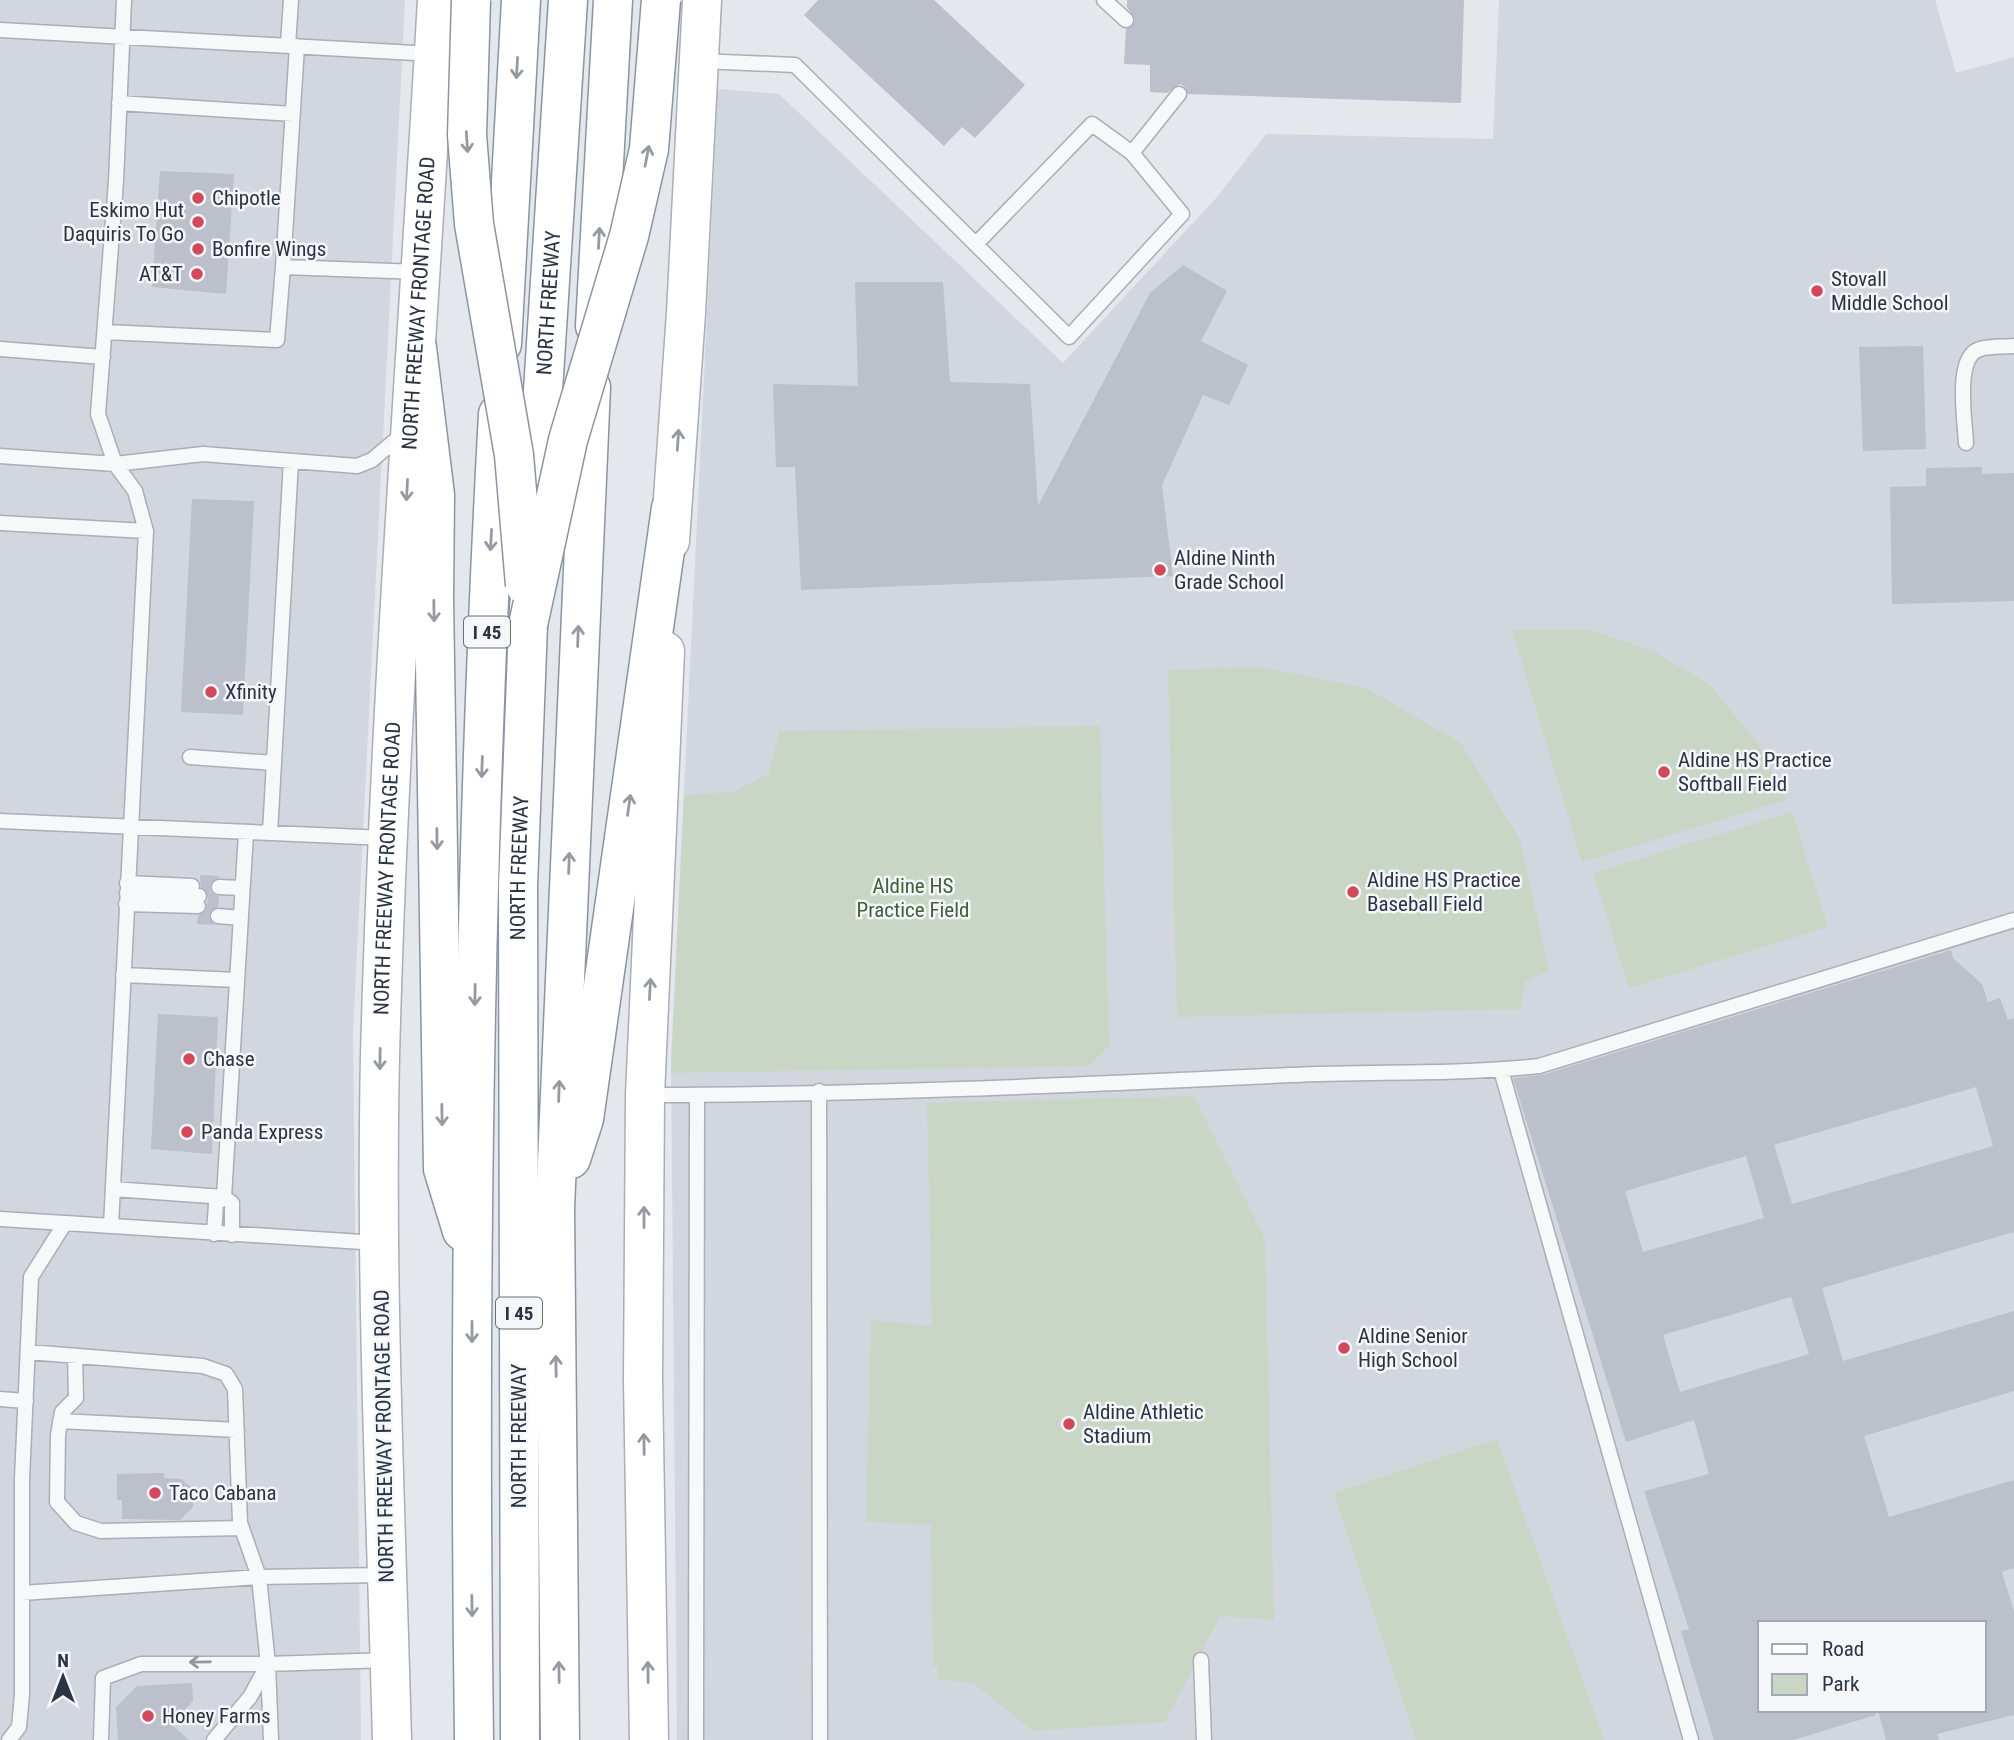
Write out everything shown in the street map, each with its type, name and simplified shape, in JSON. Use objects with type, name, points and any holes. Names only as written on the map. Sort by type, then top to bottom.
[{"type":"main road","name":"NORTH FREEWAY FRONTAGE ROAD","points":[[392,1740],[379,1243],[380,1060],[387,838],[437,0]]},
{"type":"main road","points":[[471,0],[467,135],[474,224],[514,455],[528,625]]},
{"type":"main road","name":"NORTH FREEWAY","points":[[474,1740],[472,1264],[475,935],[487,626],[521,0]]},
{"type":"main road","name":"NORTH FREEWAY","points":[[520,1740],[517,886],[528,625],[568,0]]},
{"type":"main road","name":"NORTH FREEWAY","points":[[560,1740],[555,1208],[581,568],[613,0]]},
{"type":"main road","points":[[528,625],[568,440],[629,236],[649,149],[661,0]]},
{"type":"main road","points":[[649,1740],[643,1379],[645,1096],[671,508],[687,313],[702,0]]},
{"type":"main road","points":[[417,348],[435,495],[443,1169],[472,1264]]},
{"type":"main road","points":[[555,1208],[584,1119],[671,508]]},
{"type":"lane","points":[[111,1226],[146,531],[135,491],[115,464],[98,414],[124,0]]},
{"type":"lane","points":[[104,332],[277,340],[293,114],[291,0]]},
{"type":"lane","points":[[1104,0],[1126,20]]},
{"type":"lane","points":[[0,30],[434,54]]},
{"type":"lane","points":[[699,61],[795,65],[1069,337],[1182,214],[1132,153],[1092,124],[976,244]]},
{"type":"lane","points":[[1132,153],[1179,94]]},
{"type":"lane","points":[[119,103],[293,114]]},
{"type":"lane","points":[[283,267],[422,272]]},
{"type":"lane","points":[[1966,443],[1963,372],[1967,358],[1978,349],[2014,346]]},
{"type":"lane","points":[[0,349],[103,357]]},
{"type":"lane","points":[[0,456],[115,464],[203,454],[364,465],[411,428]]},
{"type":"lane","points":[[270,834],[291,461]]},
{"type":"lane","points":[[0,523],[146,531]]},
{"type":"lane","points":[[190,757],[274,763]]},
{"type":"lane","points":[[0,821],[387,838]]},
{"type":"lane","points":[[214,1234],[216,1204],[224,1197],[246,833]]},
{"type":"lane","points":[[126,898],[198,901],[126,898]]},
{"type":"lane","points":[[242,903],[218,902],[242,903]]},
{"type":"lane","points":[[645,1096],[1501,1070],[1539,1066],[2014,920]]},
{"type":"lane","points":[[123,975],[237,980]]},
{"type":"lane","points":[[1501,1070],[1691,1740]]},
{"type":"lane","points":[[819,1091],[820,1740]]},
{"type":"lane","points":[[696,1740],[697,1095]]},
{"type":"lane","points":[[113,1189],[224,1197],[232,1203],[232,1235]]},
{"type":"lane","points":[[0,1219],[379,1243]]},
{"type":"lane","points":[[9,1740],[19,1727],[22,1695],[22,1479],[31,1278],[65,1223]]},
{"type":"lane","points":[[28,1352],[203,1366],[226,1374],[236,1390],[242,1528],[259,1577],[268,1664],[271,1740]]},
{"type":"lane","points":[[75,1356],[76,1398],[62,1412],[60,1421],[58,1502],[76,1523],[101,1531],[242,1528]]},
{"type":"lane","points":[[0,1399],[26,1401]]},
{"type":"lane","points":[[60,1421],[237,1430]]},
{"type":"lane","points":[[22,1593],[259,1577],[387,1575]]},
{"type":"lane","points":[[101,1740],[103,1678],[141,1664],[390,1660]]},
{"type":"lane","points":[[1201,1660],[1204,1740]]},
{"type":"lane","points":[[217,1739],[250,1697],[268,1664]]},
{"type":"shaded area","points":[[0,0],[405,0],[353,1031],[361,1740],[0,1740]]},
{"type":"shaded area","name":"Aldine Senior High School","points":[[1499,0],[1935,0],[1956,73],[2014,57],[2014,1740],[677,1740],[671,1058],[718,89],[779,94],[1063,363],[1217,197],[1266,134],[1493,139]]},
{"type":"green space","name":"Aldine HS Practice Softball Field","points":[[1512,630],[1590,630],[1653,651],[1710,685],[1759,745],[1786,800],[1582,862]]},
{"type":"green space","name":"Aldine HS Practice Baseball Field","points":[[1262,667],[1366,688],[1461,743],[1520,840],[1549,971],[1526,981],[1520,1009],[1177,1017],[1168,670]]},
{"type":"green space","name":"Aldine HS Practice Field","points":[[1100,726],[1109,1046],[1089,1066],[671,1073],[684,795],[732,792],[769,774],[779,731]]},
{"type":"green space","points":[[1792,812],[1828,927],[1629,988],[1593,873]]},
{"type":"green space","name":"Aldine Athletic Stadium","points":[[1194,1096],[1265,1239],[1274,1620],[1220,1616],[1165,1722],[1033,1731],[973,1683],[937,1679],[937,1666],[933,1666],[931,1525],[866,1522],[871,1320],[932,1326],[927,1103]]},
{"type":"green space","points":[[1497,1439],[1604,1740],[1416,1740],[1334,1493]]},
{"type":"building","points":[[818,0],[934,0],[1025,85],[975,138],[962,127],[944,146],[804,15]]},
{"type":"building","points":[[1127,0],[1464,0],[1461,103],[1188,94],[1180,84],[1167,93],[1150,92],[1150,65],[1124,64],[1126,29],[1135,21],[1127,7]]},
{"type":"building","points":[[160,171],[234,174],[226,294],[152,287]]},
{"type":"building","points":[[1183,265],[1227,291],[1201,341],[1248,365],[1229,405],[1203,395],[1162,485],[1173,576],[801,590],[795,467],[776,467],[773,384],[858,386],[855,282],[943,282],[950,382],[1030,384],[1038,506],[1150,293]]},
{"type":"building","points":[[1923,346],[1926,449],[1863,451],[1859,347]]},
{"type":"building","points":[[1982,467],[1982,474],[2014,473],[2014,601],[1892,604],[1890,487],[1926,486],[1926,468]]},
{"type":"building","points":[[192,499],[254,501],[243,715],[181,712]]},
{"type":"building","points":[[200,875],[220,876],[210,886],[211,892],[219,897],[218,906],[209,914],[214,925],[197,924],[198,916],[206,910],[208,897],[201,887]]},
{"type":"building","points":[[1951,950],[1953,958],[1982,984],[1988,1002],[2000,998],[2008,1020],[2014,1018],[2014,1232],[1822,1288],[1843,1361],[2014,1311],[2014,1391],[1864,1436],[1889,1517],[2014,1480],[2014,1568],[2002,1572],[2014,1612],[2014,1715],[1937,1734],[1939,1740],[1886,1740],[1879,1712],[1986,1712],[1986,1621],[1758,1621],[1758,1712],[1876,1712],[1876,1715],[1793,1740],[1714,1740],[1681,1631],[1689,1629],[1644,1491],[1709,1474],[1694,1420],[1626,1442],[1513,1078],[1542,1075]],"holes":[[[1976,1087],[1993,1146],[1792,1204],[1774,1145]],[[1746,1156],[1764,1218],[1643,1252],[1625,1191]],[[1791,1297],[1809,1354],[1680,1392],[1663,1335]]]},
{"type":"building","points":[[158,1014],[218,1017],[212,1154],[151,1149]]},
{"type":"building","name":"Taco Cabana","points":[[164,1473],[164,1478],[181,1479],[191,1487],[196,1499],[192,1508],[180,1520],[122,1519],[122,1500],[117,1500],[117,1474]]},
{"type":"building","name":"Honey Farms","points":[[192,1683],[193,1701],[171,1724],[189,1740],[118,1740],[116,1707],[137,1686]]},
{"type":"place","name":"Chipotle","points":[[198,198]]},
{"type":"place","name":"Eskimo Hut Daquiris To Go","points":[[198,222]]},
{"type":"place","name":"Bonfire Wings","points":[[198,249]]},
{"type":"place","name":"AT&T","points":[[197,274]]},
{"type":"place","name":"Stovall Middle School","points":[[1817,291]]},
{"type":"place","name":"Aldine Ninth Grade School","points":[[1160,570]]},
{"type":"place","name":"Xfinity","points":[[211,692]]},
{"type":"place","name":"Aldine HS Practice Softball Field","points":[[1664,772]]},
{"type":"place","name":"Aldine HS Practice Baseball Field","points":[[1353,892]]},
{"type":"place","name":"Chase","points":[[189,1059]]},
{"type":"place","name":"Panda Express","points":[[187,1132]]},
{"type":"place","name":"Aldine Senior High School","points":[[1344,1348]]},
{"type":"place","name":"Aldine Athletic Stadium","points":[[1069,1424]]},
{"type":"place","name":"Taco Cabana","points":[[155,1493]]},
{"type":"place","name":"Honey Farms","points":[[148,1716]]}]
